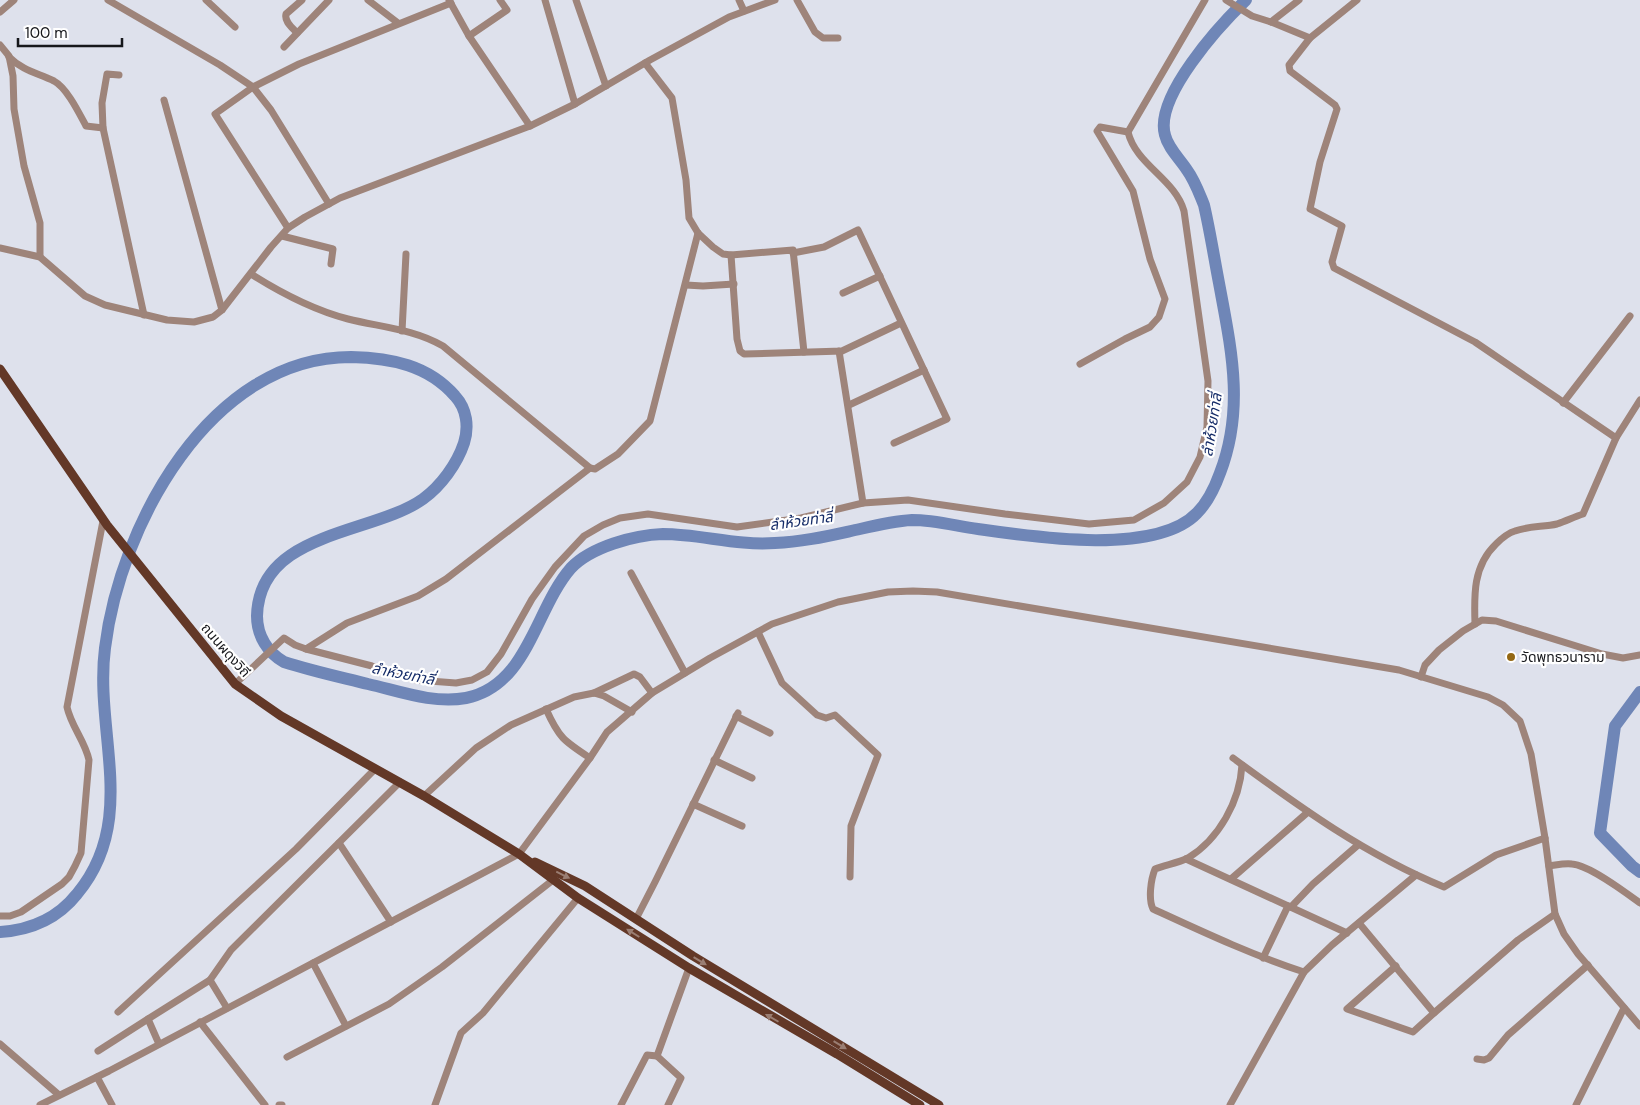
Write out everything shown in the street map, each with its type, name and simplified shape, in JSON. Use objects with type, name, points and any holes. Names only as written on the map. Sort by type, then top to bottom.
[{"type":"main road","name":"ถนนผดุงวิถี","points":[[0,369],[105,523],[235,684],[281,716],[400,782],[519,854]]},
{"type":"main road","points":[[519,854],[578,898],[689,968],[920,1105]]},
{"type":"main road","points":[[519,854],[585,886],[693,956],[939,1105]]},
{"type":"street","points":[[0,12],[14,0]]},
{"type":"street","points":[[108,0],[220,65],[253,87],[271,110],[329,204]]},
{"type":"street","points":[[206,0],[236,27]]},
{"type":"street","points":[[298,33],[285,18],[286,14],[302,0]]},
{"type":"street","points":[[284,47],[329,0]]},
{"type":"street","points":[[368,0],[398,23]]},
{"type":"street","points":[[470,36],[507,10],[500,0]]},
{"type":"street","points":[[545,0],[575,104]]},
{"type":"street","points":[[576,0],[606,86]]},
{"type":"street","points":[[739,0],[744,11]]},
{"type":"street","points":[[0,248],[40,257],[85,296],[105,305],[167,320],[194,322],[213,317],[222,310],[288,228],[329,204],[350,194],[530,126],[575,104],[729,17],[775,0]]},
{"type":"street","points":[[797,0],[815,32],[823,38],[838,38]]},
{"type":"street","points":[[235,684],[284,638],[294,645],[306,649],[372,666],[416,680],[456,683],[472,680],[487,672],[501,654],[532,599],[555,567],[584,536],[603,524],[620,518],[648,514],[737,528],[801,518],[863,503],[908,500],[1089,524],[1134,520],[1164,503],[1187,482],[1200,458],[1208,427],[1208,381],[1181,200],[1139,154],[1129,139],[1128,132],[1205,0]]},
{"type":"street","points":[[1226,0],[1252,16],[1310,38]]},
{"type":"street","points":[[1272,22],[1299,0]]},
{"type":"street","points":[[1357,0],[1310,38],[1289,65],[1290,70],[1335,105],[1337,109],[1320,162],[1310,209],[1342,226],[1332,262],[1334,268],[1475,342],[1616,438]]},
{"type":"street","points":[[288,228],[215,114],[253,87],[299,64],[450,2],[470,36],[530,126]]},
{"type":"street","points":[[0,45],[18,65],[54,81],[62,88],[86,126],[103,128]]},
{"type":"street","points":[[9,56],[13,76],[14,110],[24,166],[40,223],[40,257]]},
{"type":"street","points":[[645,63],[672,98],[686,180],[689,218],[698,233],[723,254],[793,250],[804,352]]},
{"type":"street","points":[[119,75],[107,74],[102,103],[103,128],[144,315]]},
{"type":"street","points":[[164,100],[222,310]]},
{"type":"street","points":[[1080,364],[1150,327],[1159,317],[1165,302],[1164,293],[1150,259],[1134,191],[1097,131],[1100,127],[1128,132]]},
{"type":"street","points":[[793,253],[824,247],[858,230],[947,419],[894,443]]},
{"type":"street","points":[[251,274],[306,305],[347,319],[425,336],[443,346],[590,468],[595,469],[618,454],[650,421],[698,233]]},
{"type":"street","points":[[282,236],[333,249],[331,264]]},
{"type":"street","points":[[402,331],[406,254]]},
{"type":"street","points":[[731,255],[737,339],[740,351],[750,354],[839,351],[901,323]]},
{"type":"street","points":[[844,293],[880,276]]},
{"type":"street","points":[[686,285],[734,284]]},
{"type":"street","points":[[1563,403],[1630,316]]},
{"type":"street","points":[[839,351],[863,503]]},
{"type":"street","points":[[848,405],[924,370]]},
{"type":"street","points":[[1475,624],[1474,599],[1477,574],[1481,562],[1489,550],[1501,539],[1515,531],[1558,524],[1583,514],[1616,438],[1640,400]]},
{"type":"street","points":[[306,649],[347,624],[418,596],[446,579],[590,468]]},
{"type":"street","points":[[0,916],[10,916],[21,912],[62,884],[69,877],[81,853],[89,760],[86,748],[70,719],[67,707],[105,523]]},
{"type":"street","points":[[631,573],[685,673]]},
{"type":"street","points":[[40,1105],[97,1077],[519,854],[607,732],[652,693],[685,673],[772,624],[838,602],[870,595],[913,591],[937,592],[1380,667],[1488,697],[1503,705],[1520,721],[1531,754],[1555,914],[1564,934],[1578,954],[1640,1026]]},
{"type":"street","points":[[1421,677],[1425,665],[1440,650],[1463,631],[1482,620],[1496,621],[1602,654],[1623,658],[1640,655]]},
{"type":"street","points":[[758,632],[782,683],[817,715],[826,718],[835,716],[878,755],[851,826],[850,877]]},
{"type":"street","points":[[424,796],[476,748],[510,725],[574,697],[594,693],[634,674],[640,677],[652,693]]},
{"type":"street","points":[[594,693],[604,696],[632,712]]},
{"type":"street","points":[[546,710],[559,735],[567,743],[590,758]]},
{"type":"street","points":[[636,919],[737,714],[770,733]]},
{"type":"street","points":[[1233,758],[1358,845],[1416,875],[1444,887],[1496,855],[1545,838]]},
{"type":"street","points":[[714,760],[752,778]]},
{"type":"street","points":[[1242,765],[1234,803],[1221,828],[1201,849],[1186,859],[1155,869],[1151,905],[1153,909],[1263,958],[1304,972]]},
{"type":"street","points":[[118,1012],[296,849],[375,769]]},
{"type":"street","points":[[98,1051],[210,980],[230,950],[400,782]]},
{"type":"street","points":[[693,804],[742,826]]},
{"type":"street","points":[[1231,879],[1308,812]]},
{"type":"street","points":[[338,844],[392,922]]},
{"type":"street","points":[[1263,958],[1290,906],[1312,884],[1358,845]]},
{"type":"street","points":[[1186,859],[1347,933]]},
{"type":"street","points":[[1549,866],[1563,863],[1575,864],[1603,877],[1640,903]]},
{"type":"street","points":[[1230,1105],[1304,972],[1416,875]]},
{"type":"street","points":[[287,1057],[388,1004],[442,967],[553,880]]},
{"type":"street","points":[[435,1105],[461,1033],[483,1013],[578,898]]},
{"type":"street","points":[[1396,966],[1347,1009],[1413,1032],[1518,940],[1555,914]]},
{"type":"street","points":[[1359,923],[1434,1014]]},
{"type":"street","points":[[313,963],[346,1026]]},
{"type":"street","points":[[1477,1059],[1484,1060],[1489,1058],[1508,1035],[1588,965]]},
{"type":"street","points":[[657,1056],[689,968]]},
{"type":"street","points":[[210,980],[227,1008]]},
{"type":"street","points":[[1576,1105],[1624,1008]]},
{"type":"street","points":[[148,1018],[159,1044]]},
{"type":"street","points":[[200,1022],[265,1105]]},
{"type":"street","points":[[0,1044],[60,1095]]},
{"type":"street","points":[[621,1105],[647,1055],[657,1056],[681,1078],[668,1105]]},
{"type":"street","points":[[97,1077],[112,1105]]},
{"type":"waterway","name":"ลำห้วยท่าลี่","points":[[0,932],[22,929],[43,921],[61,910],[77,894],[96,866],[106,836],[110,806],[110,775],[103,680],[105,648],[114,600],[130,551],[152,502],[181,456],[215,417],[255,385],[301,364],[351,357],[380,359],[408,365],[433,377],[455,396],[462,407],[467,425],[464,443],[453,467],[436,488],[423,499],[401,511],[376,521],[322,539],[297,551],[277,567],[263,588],[257,616],[261,637],[268,649],[284,662],[326,674],[429,698],[466,698],[487,691],[504,678],[528,644],[548,604],[571,568],[601,548],[626,540],[663,534],[747,543],[786,542],[818,538],[886,523],[912,520],[1061,539],[1124,539],[1153,535],[1178,526],[1197,513],[1205,504],[1213,489],[1228,449],[1234,401],[1233,378],[1228,331],[1204,205],[1192,178],[1171,149],[1165,135],[1164,119],[1169,101],[1192,63],[1221,26],[1246,0]]},
{"type":"waterway","points":[[1640,692],[1615,726],[1600,833],[1640,872]]},
{"type":"place","name":"วัดพุทธวนาราม","points":[[1511,657]]}]
